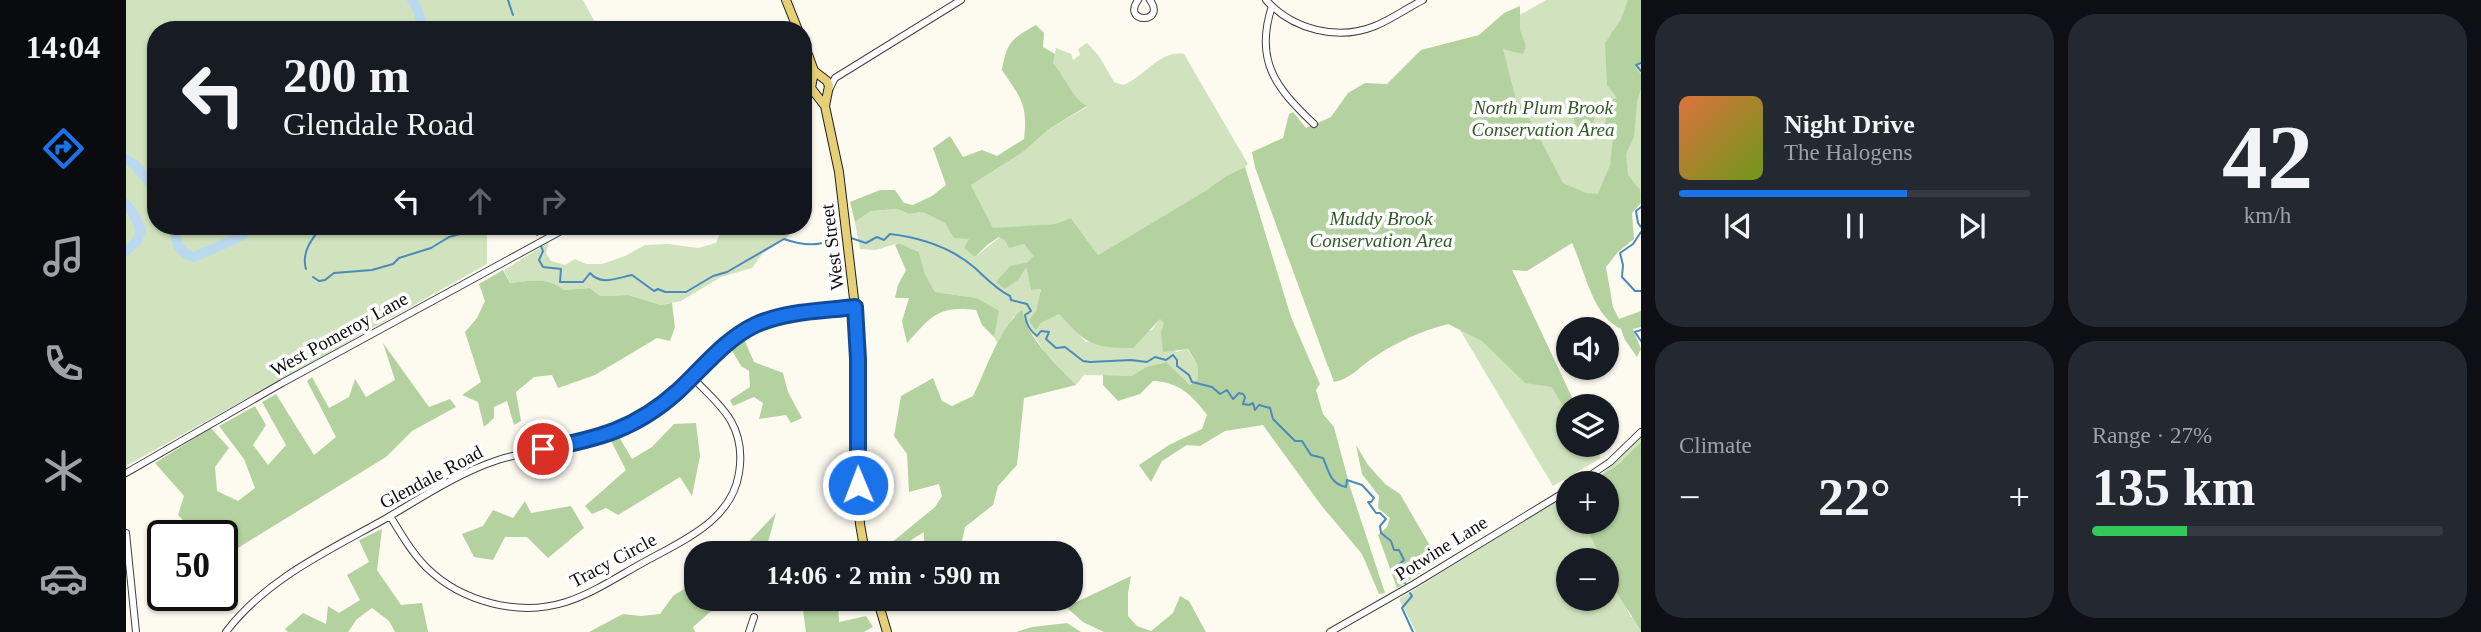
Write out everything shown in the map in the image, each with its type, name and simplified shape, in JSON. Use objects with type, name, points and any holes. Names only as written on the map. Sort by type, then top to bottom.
[{"type":"main road","points":[[786,0],[795,21]]},
{"type":"main road","points":[[812,66],[812,83]]},
{"type":"main road","points":[[814,71],[824,78]]},
{"type":"main road","points":[[812,83],[817,78],[824,78]]},
{"type":"main road","name":"West Street","points":[[824,78],[828,82],[825,106],[839,172],[855,307],[858,359],[857,475],[863,541]]},
{"type":"main road","name":"West Street","points":[[812,83],[812,91],[825,106]]},
{"type":"main road","points":[[816,95],[822,96],[828,90]]},
{"type":"main road","points":[[881,611],[887,632]]},
{"type":"street","points":[[828,90],[835,78],[961,0]]},
{"type":"street","points":[[1137,0],[1135,13],[1140,18],[1146,18],[1154,10],[1150,0]]},
{"type":"street","points":[[1266,0],[1306,27],[1324,32],[1349,32],[1381,24],[1423,0]]},
{"type":"street","points":[[1272,6],[1265,38],[1269,66],[1283,93],[1314,124]]},
{"type":"street","points":[[824,78],[835,78]]},
{"type":"street","points":[[812,95],[816,95]]},
{"type":"street","name":"West Pomeroy Lane","points":[[126,473],[282,383],[553,235]]},
{"type":"street","name":"Glendale Road","points":[[226,632],[257,597],[285,577],[459,476],[520,454],[591,440],[621,429],[654,411],[726,344],[758,324],[787,315],[855,307]]},
{"type":"street","name":"Tracy Circle","points":[[390,516],[428,569],[450,586],[479,600],[514,607],[545,607],[593,591],[698,532],[718,515],[733,494],[741,465],[737,435],[725,412],[692,377]]},
{"type":"street","points":[[1597,471],[1641,432]]},
{"type":"street","name":"Potwine Lane","points":[[1331,632],[1556,497]]},
{"type":"street","points":[[126,533],[136,632]]},
{"type":"street","points":[[749,632],[754,617]]},
{"type":"green space","points":[[126,0],[583,0],[594,21],[147,21],[147,235],[487,235],[487,264],[126,466]]},
{"type":"green space","points":[[1546,0],[1641,0],[1641,198],[1512,270],[1556,364],[1556,380],[1564,380],[1570,394],[1556,394],[1556,457],[1601,458],[1579,471],[1556,471],[1556,484],[1553,486],[1445,305],[1328,367],[1255,167]]},
{"type":"green space","name":"Muddy Brook Conservation Area","points":[[1628,0],[1641,0],[1641,63],[1635,64],[1641,74],[1641,89],[1634,137],[1626,154],[1628,175],[1640,190],[1641,203],[1632,213],[1634,239],[1618,252],[1606,267],[1613,307],[1618,317],[1606,317],[1596,303],[1572,243],[1527,271],[1512,270],[1556,364],[1556,380],[1564,380],[1570,394],[1556,394],[1552,387],[1525,383],[1482,341],[1448,324],[1402,341],[1351,375],[1334,382],[1255,167],[1252,152],[1283,138],[1289,114],[1293,112],[1306,128],[1331,117],[1348,93],[1365,83],[1387,84],[1421,50],[1479,35],[1504,13],[1520,6],[1520,30],[1526,46],[1523,54],[1503,49],[1516,100],[1524,108],[1563,183],[1586,193],[1598,194],[1610,165],[1613,138],[1605,124],[1610,100],[1617,98],[1607,85],[1605,43],[1621,19]]},
{"type":"green space","points":[[1036,25],[1044,33],[1043,47],[1055,54],[1053,63],[1073,93],[1087,106],[1049,129],[1023,152],[971,185],[993,228],[1055,224],[1071,218],[1098,255],[1245,167],[1291,317],[1320,384],[1316,390],[1323,414],[1334,427],[1350,487],[1385,593],[1379,594],[1362,554],[1321,505],[1263,425],[1225,431],[1200,446],[1187,445],[1162,461],[1151,482],[1139,465],[1169,445],[1202,429],[1207,415],[1184,391],[1162,382],[1153,381],[1140,394],[1118,401],[1103,385],[1103,375],[1131,376],[1146,367],[1166,362],[1190,385],[1198,379],[1198,366],[1188,349],[1163,352],[1161,332],[1164,323],[1160,319],[1133,348],[1108,347],[1091,342],[1076,332],[1059,314],[1041,323],[1036,331],[1029,320],[1036,311],[1041,289],[1031,290],[1026,267],[1019,279],[1005,289],[996,282],[1010,266],[1028,262],[1033,256],[1024,244],[1009,248],[1005,240],[999,237],[975,257],[964,248],[969,239],[954,238],[945,223],[922,212],[909,214],[897,209],[871,211],[855,222],[850,202],[880,190],[895,190],[904,203],[913,205],[932,196],[946,185],[933,148],[950,136],[963,157],[982,150],[997,156],[1024,139],[1025,118],[1022,102],[1002,70],[1008,47],[1021,34]]},
{"type":"green space","points":[[1087,43],[1099,56],[1114,82],[1123,85],[1167,56],[1184,54],[1248,164],[1098,255],[1071,218],[1055,224],[993,229],[971,185],[1023,152],[1049,129],[1087,107],[1073,93],[1053,63],[1056,48],[1071,54],[1073,60],[1080,55],[1078,49]]},
{"type":"green space","points":[[1584,109],[1591,112],[1594,119],[1591,126],[1584,129],[1577,126],[1574,119],[1577,112]]},
{"type":"green space","points":[[897,209],[909,214],[922,212],[945,223],[969,239],[975,257],[1000,237],[1024,244],[1033,256],[1028,262],[1010,267],[1026,267],[1031,290],[1041,289],[1036,311],[1030,320],[1036,331],[1041,323],[1059,314],[1086,342],[1152,330],[1160,318],[1176,352],[1187,349],[1198,366],[1198,379],[1190,385],[1165,362],[1146,367],[1131,376],[1084,375],[1076,385],[1045,352],[1025,323],[1014,316],[998,344],[994,337],[998,311],[977,298],[935,292],[925,274],[919,252],[899,243],[876,250],[860,249],[855,222],[871,211]]},
{"type":"green space","points":[[719,235],[789,235],[763,253],[752,268],[721,277],[681,301],[661,305],[628,295],[600,296],[590,288],[564,290],[545,281],[510,283],[504,270],[549,242],[546,253],[551,261],[565,265],[575,259],[586,264],[602,264],[645,245],[668,244],[698,248],[716,243]]},
{"type":"green space","points":[[899,243],[919,252],[925,274],[935,292],[977,298],[999,311],[994,337],[982,325],[976,310],[952,309],[929,320],[907,343],[902,321],[909,298],[895,298],[906,270],[895,245]]},
{"type":"green space","points":[[503,270],[510,283],[545,281],[564,290],[590,288],[600,296],[628,295],[661,305],[672,303],[675,327],[670,341],[657,338],[595,375],[558,388],[552,375],[534,377],[516,392],[521,421],[514,425],[507,401],[494,407],[494,418],[484,427],[478,402],[462,395],[481,382],[465,332],[477,318],[485,301],[479,284]]},
{"type":"green space","points":[[1022,310],[1036,341],[1076,385],[1024,398],[1017,465],[998,486],[993,505],[965,527],[962,541],[924,541],[924,532],[910,541],[893,541],[935,507],[942,496],[939,484],[909,492],[907,454],[894,436],[901,396],[933,378],[942,401],[952,406],[973,396],[1000,338]]},
{"type":"green space","points":[[1641,311],[1641,327],[1633,329],[1641,349],[1637,357],[1625,340],[1619,319]]},
{"type":"green space","points":[[744,339],[754,362],[783,373],[788,392],[802,418],[791,423],[786,415],[759,419],[763,403],[754,397],[733,406],[730,400],[750,387],[749,371],[741,366],[730,347]]},
{"type":"green space","points":[[383,343],[429,407],[450,399],[456,407],[412,431],[386,457],[238,548],[238,520],[183,520],[178,515],[184,496],[155,463],[211,428],[229,448],[215,467],[217,491],[238,501],[255,488],[244,459],[219,426],[255,406],[266,425],[253,445],[268,465],[286,445],[262,402],[276,394],[314,455],[336,437],[307,381],[312,377],[329,408],[349,397],[355,379],[366,397],[395,380]]},
{"type":"green space","points":[[696,423],[700,456],[692,496],[680,477],[618,515],[606,508],[592,514],[585,506],[626,470],[610,439],[619,437],[632,459],[652,447],[674,424]]},
{"type":"green space","points":[[1641,435],[1641,564],[1619,573],[1619,548],[1556,548],[1556,611],[1619,611],[1619,594],[1631,617],[1641,613],[1641,632],[1416,632],[1399,599],[1556,501],[1556,534],[1619,534],[1619,471],[1605,471]]},
{"type":"green space","points":[[1641,442],[1641,631],[1619,595],[1619,548],[1596,548],[1590,534],[1619,534],[1619,471],[1608,471]]},
{"type":"green space","points":[[1356,445],[1368,465],[1385,484],[1400,494],[1439,561],[1397,588],[1378,535],[1387,527],[1390,518],[1378,508],[1379,496],[1362,474]]},
{"type":"green space","points":[[525,501],[531,513],[571,506],[584,528],[548,558],[527,537],[505,537],[493,560],[474,557],[462,534],[483,526],[493,510],[513,518]]},
{"type":"green space","points":[[776,513],[768,541],[749,541]]},
{"type":"green space","points":[[382,529],[377,570],[401,605],[422,603],[428,632],[395,632],[389,621],[372,608],[357,619],[348,632],[288,632],[285,629],[303,613],[326,624],[328,606],[339,613],[360,600],[347,575],[369,562],[359,540]]},
{"type":"green space","points":[[1131,576],[1128,616],[1137,626],[1151,631],[1173,613],[1180,596],[1189,601],[1206,632],[1104,632],[1083,622],[1071,611],[1083,611],[1083,599]]},
{"type":"green space","points":[[684,589],[684,611],[711,611],[693,627],[695,632],[589,632],[623,614],[660,614],[673,596]]},
{"type":"green space","points":[[803,611],[839,611],[839,622],[866,616],[873,627],[864,632],[806,632]]},
{"type":"green space","points":[[1067,623],[1081,632],[1016,632],[1032,627]]},
{"type":"waterway","points":[[412,0],[420,21]]},
{"type":"waterway","points":[[508,0],[513,15]]},
{"type":"waterway","points":[[1641,63],[1636,65],[1641,71]]},
{"type":"waterway","points":[[126,159],[147,179]]},
{"type":"waterway","points":[[126,204],[141,230],[137,241],[126,251]]},
{"type":"waterway","points":[[1641,207],[1636,211],[1641,227]]},
{"type":"waterway","points":[[541,246],[543,251],[539,260],[543,267],[561,269],[560,282],[583,282],[590,273],[604,280],[632,275],[654,291],[658,289],[665,292],[686,292],[784,239],[817,244],[828,241],[832,231],[834,234],[831,238],[836,241]]},
{"type":"waterway","points":[[1641,232],[1633,244],[1620,253],[1622,277],[1635,291],[1641,291]]},
{"type":"waterway","points":[[851,238],[866,243],[877,237],[884,240],[890,234],[925,241],[947,250],[975,268],[1010,296],[1011,300],[1027,304],[1031,311],[1025,315],[1029,327],[1037,336],[1041,331],[1049,332],[1046,339],[1056,348],[1065,347],[1083,361],[1147,362],[1155,357],[1166,360],[1173,355],[1177,366],[1189,375],[1192,382],[1212,387],[1220,394],[1227,390],[1233,399],[1239,393],[1243,394],[1243,404],[1253,403],[1255,410],[1259,405],[1270,408],[1273,419],[1295,441],[1302,441],[1311,455],[1323,458],[1336,483],[1346,487],[1347,480],[1362,485],[1374,498],[1368,502],[1376,513],[1386,519],[1380,526],[1381,533],[1391,541],[1394,550],[1399,550],[1404,560],[1396,567],[1397,576],[1405,583]]},
{"type":"waterway","points":[[176,235],[178,246],[184,253],[194,257],[241,235]]},
{"type":"waterway","points":[[306,269],[306,251],[315,235]]},
{"type":"waterway","points":[[313,277],[319,281],[334,273],[372,270],[393,264],[399,258],[431,248],[456,235]]},
{"type":"waterway","points":[[1641,330],[1635,332],[1641,341]]},
{"type":"waterway","points":[[1410,593],[1412,596],[1402,608],[1413,632]]},
{"type":"route","points":[[543,449],[591,440],[621,429],[654,411],[726,344],[758,324],[787,315],[855,307],[858,359],[858,485]]},
{"type":"park label","name":"North Plum Brook Conservation Area","points":[[1543,118]]}]
